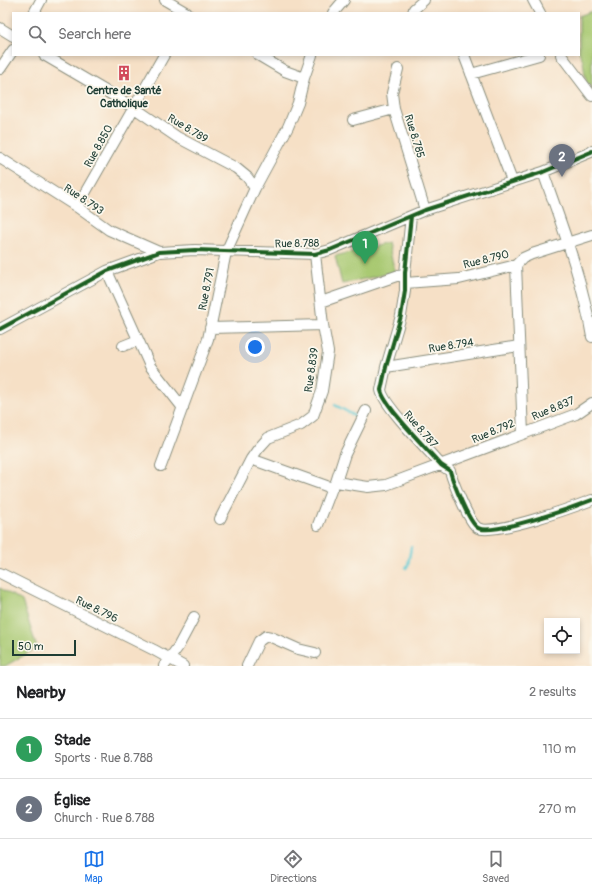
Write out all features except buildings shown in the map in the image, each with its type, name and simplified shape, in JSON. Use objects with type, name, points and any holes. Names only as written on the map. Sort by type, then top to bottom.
[{"type":"street","points":[[35,12],[41,0]]},
{"type":"street","points":[[165,0],[185,12]]},
{"type":"street","points":[[334,12],[344,0]]},
{"type":"street","points":[[413,12],[414,9],[424,0]]},
{"type":"street","points":[[533,0],[539,12]]},
{"type":"street","points":[[0,28],[12,35]]},
{"type":"street","points":[[0,69],[12,51]]},
{"type":"street","name":"Rue 8.789","points":[[46,56],[133,107],[176,137],[236,168],[255,188]]},
{"type":"street","name":"Rue 8.850","points":[[77,208],[133,107],[163,56]]},
{"type":"street","points":[[260,56],[285,71],[304,78]]},
{"type":"street","name":"Rue 8.791","points":[[161,466],[208,339],[226,252],[255,188],[288,127],[298,103],[304,78],[312,56]]},
{"type":"street","points":[[464,56],[512,181]]},
{"type":"street","points":[[471,74],[535,56]]},
{"type":"street","points":[[562,56],[592,96]]},
{"type":"street","name":"Rue 8.785","points":[[398,69],[392,93],[394,109],[425,210]]},
{"type":"street","points":[[353,120],[394,109]]},
{"type":"street","name":"Rue 8.788","points":[[0,329],[107,272],[159,252],[195,250],[315,254],[330,250],[379,228],[425,210],[543,172],[592,152]]},
{"type":"street","name":"Rue 8.793","points":[[0,158],[116,234],[159,252]]},
{"type":"street","points":[[543,172],[568,243],[590,313],[592,337]]},
{"type":"street","name":"Rue 8.787","points":[[411,216],[405,273],[405,291],[401,316],[381,390],[381,393],[389,406],[441,465],[450,471],[453,482],[470,520],[477,528],[487,530],[501,528],[548,515],[592,500]]},
{"type":"street","name":"Rue 8.790","points":[[405,283],[459,279],[516,265],[523,258],[532,254],[592,235]]},
{"type":"street","name":"Rue 8.839","points":[[220,519],[258,449],[268,438],[301,425],[313,416],[322,391],[328,352],[315,254]]},
{"type":"street","name":"Rue 8.792","points":[[251,460],[334,485],[368,487],[386,485],[523,434],[516,265]]},
{"type":"street","points":[[107,272],[150,366],[183,408]]},
{"type":"street","points":[[321,302],[405,273]]},
{"type":"street","points":[[210,328],[324,325]]},
{"type":"street","points":[[123,346],[138,340]]},
{"type":"street","name":"Rue 8.794","points":[[386,367],[519,346]]},
{"type":"street","name":"Rue 8.837","points":[[523,434],[576,414],[592,403]]},
{"type":"street","points":[[318,525],[345,454],[366,412]]},
{"type":"street","name":"Rue 8.796","points":[[0,574],[167,662],[183,666]]},
{"type":"street","points":[[167,662],[178,647],[194,616]]},
{"type":"street","points":[[247,666],[259,641],[266,636],[315,653]]},
{"type":"green space","points":[[592,11],[592,88],[587,83],[583,61],[580,54],[580,16]]},
{"type":"green space","points":[[388,243],[395,272],[342,284],[335,256]]},
{"type":"green space","points":[[0,588],[22,601],[37,648],[5,666],[0,666]]},
{"type":"waterway","points":[[335,405],[357,417]]},
{"type":"waterway","points":[[406,568],[408,565],[411,547]]},
{"type":"cycle path","points":[[0,329],[107,271],[159,252],[195,250],[315,254],[330,250],[425,210],[543,172],[592,151]]},
{"type":"cycle path","points":[[411,216],[405,273],[405,291],[401,316],[381,390],[384,397],[398,417],[417,439],[441,465],[450,471],[466,511],[474,525],[478,528],[500,528],[516,525],[592,500]]},
{"type":"place","name":"Centre de Santé Catholique","points":[[124,73]]},
{"type":"place","name":"Église","points":[[562,177]]},
{"type":"place","name":"Stade","points":[[365,264]]}]
